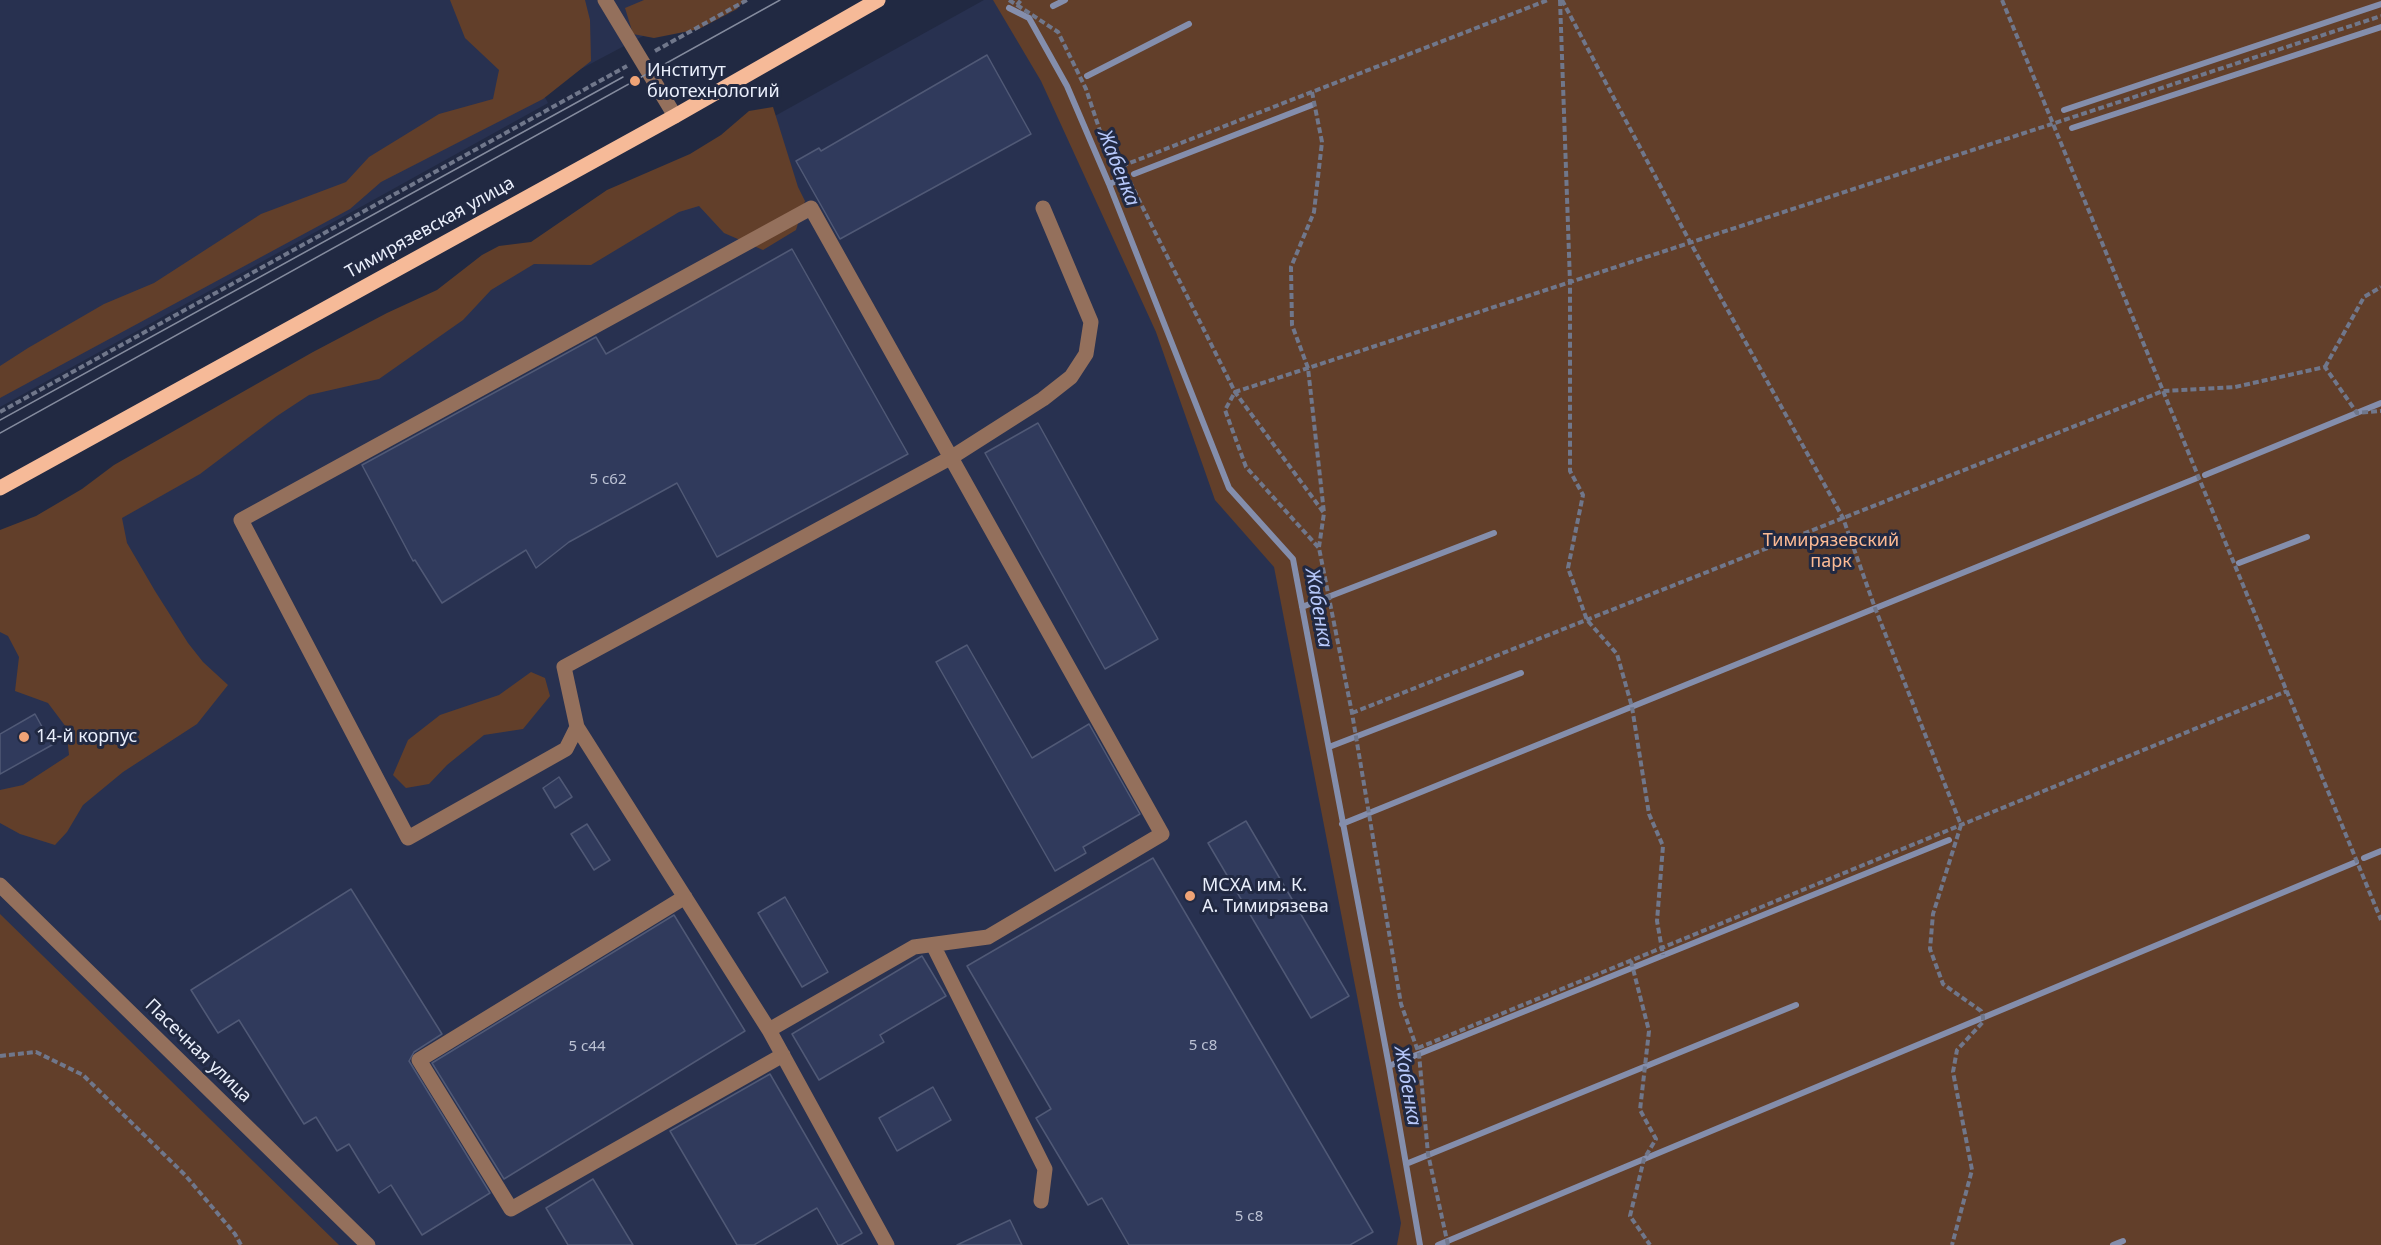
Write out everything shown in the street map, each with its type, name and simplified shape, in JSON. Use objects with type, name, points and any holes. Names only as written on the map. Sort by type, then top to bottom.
[{"type":"main road","name":"Тимирязевская улица","points":[[0,488],[675,116],[878,0]]},
{"type":"street","points":[[605,0],[675,116]]},
{"type":"street","points":[[577,727],[566,749],[408,838],[241,520],[810,208],[1162,834],[988,937],[914,947],[769,1030]]},
{"type":"street","points":[[887,1245],[769,1030],[577,727],[564,667],[952,457],[1043,399],[1071,378],[1086,354],[1091,322],[1043,208]]},
{"type":"street","name":"Пасечная улица","points":[[0,885],[368,1245]]},
{"type":"street","points":[[685,897],[419,1060],[511,1209],[783,1054]]},
{"type":"street","points":[[933,945],[1045,1169],[1041,1201]]},
{"type":"path","points":[[0,411],[747,0]]},
{"type":"path","points":[[1009,0],[1058,32],[1086,89],[1102,137],[1122,166],[1235,392],[1324,513]]},
{"type":"path","points":[[1017,5],[1021,0]]},
{"type":"path","points":[[1122,166],[1548,0]]},
{"type":"path","points":[[1561,0],[1690,242],[1843,518],[1875,609],[1961,825],[1933,914],[1930,950],[1942,984],[1981,1011],[1983,1017],[1983,1022],[1957,1050],[1953,1072],[1972,1170],[1952,1245]]},
{"type":"path","points":[[1561,0],[1570,282],[1570,471],[1583,495],[1568,568],[1587,620],[1617,654],[1632,707],[1649,814],[1663,846],[1657,921],[1660,949],[1663,955]]},
{"type":"path","points":[[2002,0],[2381,920]]},
{"type":"path","points":[[1319,548],[1246,467],[1225,410],[1235,392],[2381,16]]},
{"type":"path","points":[[1312,92],[1322,142],[1314,212],[1291,267],[1292,325],[1308,368],[1324,513],[1319,548],[1352,713],[1401,1004],[1418,1048],[1428,1154],[1448,1245]]},
{"type":"path","points":[[1352,713],[2163,391],[2235,387],[2325,367],[2364,297],[2381,287]]},
{"type":"path","points":[[2325,367],[2357,413],[2381,411]]},
{"type":"path","points":[[1418,1048],[2287,691]]},
{"type":"path","points":[[1631,961],[1649,1031],[1640,1110],[1656,1139],[1644,1159],[1630,1216],[1650,1245]]},
{"type":"path","points":[[0,1056],[36,1052],[83,1075],[185,1175],[235,1234],[241,1245]]},
{"type":"shaded area","points":[[0,0],[711,0],[541,90],[548,103],[0,407]]},
{"type":"shaded area","name":"МСХА им. К. А. Тимирязева","points":[[984,0],[2381,0],[2381,1245],[0,1245],[0,546]]},
{"type":"green space","points":[[450,0],[585,0],[590,20],[591,61],[543,99],[381,182],[350,209],[0,398],[0,366],[28,348],[104,304],[154,283],[261,214],[346,182],[369,157],[439,114],[493,99],[499,70],[465,38]]},
{"type":"green space","points":[[644,0],[744,0],[737,9],[699,29],[654,38],[633,34],[625,8]]},
{"type":"green space","name":"Тимирязевский парк","points":[[993,0],[2381,0],[2381,1245],[1397,1245],[1401,1223],[1274,567],[1215,500],[1156,332],[1041,81]]},
{"type":"green space","points":[[773,107],[798,187],[805,201],[796,230],[763,250],[724,233],[699,206],[679,212],[591,265],[534,264],[491,290],[463,320],[379,379],[309,395],[200,474],[122,518],[127,543],[188,643],[203,662],[228,685],[197,724],[123,772],[83,805],[67,832],[55,845],[20,834],[0,823],[0,790],[23,785],[69,755],[66,727],[48,703],[15,691],[19,657],[8,636],[0,632],[0,530],[36,516],[82,489],[114,465],[313,352],[437,290],[482,255],[499,246],[531,242],[607,190],[690,154],[721,135],[749,111]]},
{"type":"green space","points":[[531,672],[545,678],[550,696],[523,729],[484,735],[447,765],[429,784],[406,788],[393,775],[408,740],[440,715],[499,695]]},
{"type":"green space","points":[[0,914],[339,1245],[0,1245]]},
{"type":"building","points":[[987,55],[1031,134],[840,239],[796,161],[819,148],[821,151]]},
{"type":"building","points":[[792,249],[908,454],[717,557],[677,483],[569,542],[536,568],[526,550],[442,603],[415,560],[413,561],[362,465],[596,337],[606,354]]},
{"type":"building","points":[[1038,423],[1158,639],[1105,669],[985,453]]},
{"type":"building","points":[[967,645],[1032,758],[1089,724],[1140,814],[1083,847],[1086,853],[1055,871],[936,662]]},
{"type":"building","name":"14-й корпус","points":[[35,714],[52,745],[0,774],[0,734]]},
{"type":"building","points":[[559,777],[572,797],[555,808],[543,788]]},
{"type":"building","points":[[1246,821],[1349,996],[1311,1018],[1208,843]]},
{"type":"building","points":[[587,824],[610,860],[594,870],[571,834]]},
{"type":"building","points":[[1153,858],[1373,1232],[1350,1245],[1129,1245],[1102,1198],[1088,1205],[1036,1118],[1051,1109],[967,966]]},
{"type":"building","points":[[351,889],[442,1034],[414,1052],[409,1061],[490,1193],[422,1235],[391,1185],[379,1193],[349,1144],[337,1151],[316,1117],[304,1124],[239,1020],[218,1033],[191,990]]},
{"type":"building","points":[[785,897],[828,972],[802,987],[758,913]]},
{"type":"building","points":[[674,915],[745,1031],[504,1179],[432,1063]]},
{"type":"building","points":[[922,956],[946,996],[880,1035],[884,1042],[819,1080],[792,1034]]},
{"type":"building","points":[[770,1074],[862,1233],[841,1245],[838,1245],[817,1208],[754,1245],[737,1245],[670,1131]]},
{"type":"building","points":[[933,1087],[951,1120],[897,1151],[879,1118]]},
{"type":"building","points":[[593,1179],[633,1245],[568,1245],[546,1208]]},
{"type":"building","points":[[1010,1220],[1022,1245],[957,1245]]},
{"type":"waterway","points":[[1053,6],[1065,0]]},
{"type":"waterway","points":[[2064,110],[2381,4]]},
{"type":"waterway","name":"Жабенка","points":[[1009,8],[1029,18],[1067,86],[1109,184],[1229,488],[1293,559],[1389,1066],[1420,1245]]},
{"type":"waterway","points":[[1087,76],[1189,24]]},
{"type":"waterway","points":[[2072,128],[2381,27]]},
{"type":"waterway","points":[[1134,174],[1312,105]]},
{"type":"waterway","points":[[1109,184],[1123,179]]},
{"type":"waterway","points":[[2205,475],[2381,403]]},
{"type":"waterway","points":[[1342,824],[2197,478]]},
{"type":"waterway","points":[[1302,607],[1494,533]]},
{"type":"waterway","points":[[2239,563],[2307,537]]},
{"type":"waterway","points":[[1329,747],[1521,673]]},
{"type":"waterway","points":[[1389,1066],[1949,840]]},
{"type":"waterway","points":[[2364,858],[2381,851]]},
{"type":"waterway","points":[[1438,1245],[2356,862]]},
{"type":"waterway","points":[[1406,1164],[1796,1005]]},
{"type":"waterway","points":[[2113,1245],[2123,1241]]},
{"type":"tram line","points":[[0,433],[780,0]]},
{"type":"tram line","points":[[0,420],[623,77]]},
{"type":"place","name":"Институт биотехнологий","points":[[635,81]]},
{"type":"place","name":"14-й корпус","points":[[24,737]]},
{"type":"place","name":"МСХА им. К. А. Тимирязева","points":[[1190,896]]}]
